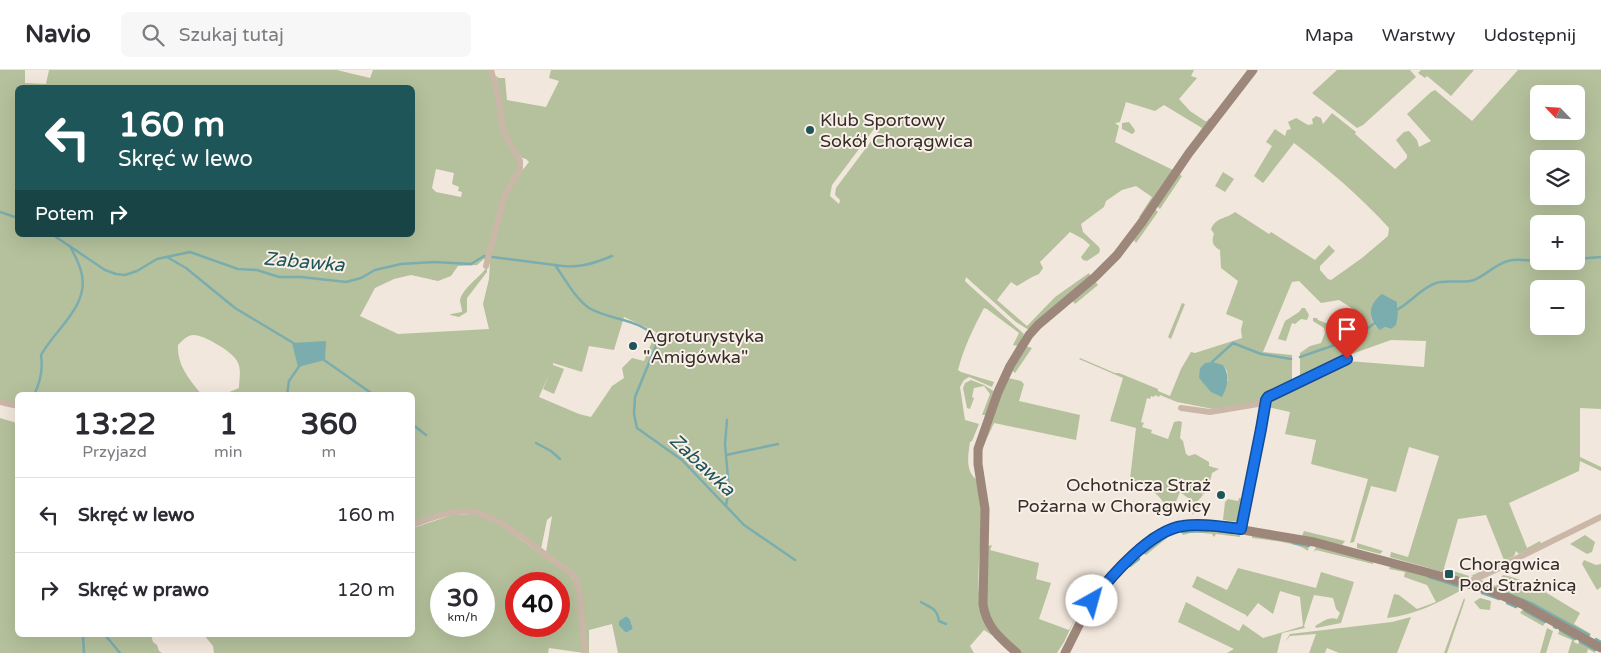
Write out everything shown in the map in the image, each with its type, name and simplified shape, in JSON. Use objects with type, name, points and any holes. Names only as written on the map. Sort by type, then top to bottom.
[{"type":"street","points":[[487,261],[504,197],[520,169],[520,162],[503,131],[498,96],[491,70]]},
{"type":"street","points":[[1017,653],[990,628],[983,604],[985,509],[977,456],[980,442],[998,392],[1010,366],[1029,335],[1047,317],[1100,273],[1117,255],[1189,153],[1253,70]]},
{"type":"street","points":[[1241,529],[1261,429],[1264,403],[1268,397],[1347,359]]},
{"type":"street","points":[[0,402],[15,405]]},
{"type":"street","points":[[1181,408],[1210,412],[1264,403]]},
{"type":"street","points":[[415,524],[459,512],[481,514],[507,527],[567,570],[575,578],[579,589],[585,653]]},
{"type":"street","points":[[1469,585],[1473,580],[1601,517]]},
{"type":"street","points":[[1066,653],[1083,617],[1098,593],[1111,578],[1153,538],[1167,530],[1188,525],[1241,529],[1314,542],[1489,590],[1522,604],[1601,648]]},
{"type":"green space","points":[[0,70],[25,70],[25,83],[46,84],[49,70],[337,70],[370,78],[373,70],[489,70],[495,91],[502,134],[516,156],[518,161],[517,170],[521,172],[529,162],[522,158],[508,139],[503,126],[496,76],[505,78],[507,100],[546,107],[559,81],[549,78],[551,70],[1194,70],[1191,76],[1197,78],[1179,99],[1190,111],[1205,121],[1209,118],[1210,120],[1198,134],[1202,128],[1164,105],[1155,111],[1126,102],[1120,122],[1115,123],[1119,126],[1115,142],[1173,170],[1142,218],[1139,217],[1152,197],[1136,186],[1122,190],[1106,201],[1104,207],[1081,224],[1083,232],[1099,247],[1099,253],[1087,261],[1083,260],[1081,257],[1090,245],[1070,232],[1040,262],[1043,268],[1039,274],[1017,286],[1011,282],[997,300],[1027,326],[1055,297],[1089,273],[1091,277],[1047,312],[1029,330],[1016,322],[966,277],[965,281],[969,285],[1024,334],[1018,346],[1013,345],[1019,333],[984,308],[969,338],[958,370],[994,382],[992,387],[969,377],[964,380],[960,387],[965,420],[979,424],[970,442],[968,463],[973,476],[977,480],[982,508],[978,579],[981,610],[993,636],[984,630],[970,646],[974,653],[618,653],[612,624],[589,630],[589,653],[587,653],[579,582],[573,573],[546,552],[552,516],[547,520],[541,549],[515,530],[513,534],[565,572],[505,572],[505,637],[570,637],[570,577],[577,589],[581,611],[584,653],[549,648],[548,653],[214,653],[213,646],[206,637],[415,637],[415,527],[452,515],[476,514],[478,511],[462,509],[415,522],[415,392],[229,392],[239,388],[239,364],[234,357],[211,341],[191,335],[178,345],[178,353],[185,372],[200,392],[15,392],[15,404],[0,400]],"holes":[[[874,129],[878,132],[836,188],[835,195],[840,200],[839,204],[830,196],[832,185]],[[436,169],[454,173],[452,184],[459,187],[458,191],[462,192],[461,197],[436,192],[432,188]],[[484,259],[490,262],[489,279],[483,304],[489,329],[398,334],[360,316],[375,288],[394,279],[411,275],[438,281],[451,276],[458,266],[477,265]],[[624,317],[656,332],[644,361],[632,358],[622,368],[624,378],[612,386],[591,417],[579,414],[539,397],[549,374],[543,389],[554,394],[564,369],[553,365],[553,363],[582,372],[589,346],[614,350]],[[626,616],[630,619],[633,629],[626,633],[619,626],[619,621]]]},
{"type":"green space","points":[[1337,70],[1410,70],[1416,77],[1363,125],[1357,128],[1312,93]]},
{"type":"green space","points":[[1421,70],[1474,70],[1451,96],[1427,76],[1425,78],[1418,73]]},
{"type":"green space","points":[[1518,70],[1601,70],[1601,409],[1580,408],[1580,457],[1601,467],[1601,471],[1580,461],[1579,471],[1509,503],[1527,548],[1540,541],[1541,544],[1519,554],[1516,551],[1514,556],[1474,577],[1471,576],[1504,560],[1486,515],[1458,519],[1444,568],[1469,576],[1469,579],[1467,579],[1451,574],[1451,572],[1447,571],[1446,573],[1390,557],[1391,552],[1408,557],[1439,456],[1409,447],[1396,492],[1371,486],[1354,542],[1350,543],[1368,479],[1311,464],[1316,440],[1285,434],[1290,412],[1268,407],[1270,400],[1348,361],[1424,367],[1426,341],[1391,340],[1346,356],[1303,377],[1300,376],[1300,353],[1310,346],[1321,343],[1325,333],[1324,328],[1313,321],[1313,318],[1334,326],[1333,344],[1348,332],[1348,326],[1351,325],[1358,312],[1339,300],[1321,303],[1299,281],[1292,282],[1263,352],[1292,355],[1292,382],[1271,392],[1261,401],[1213,409],[1177,402],[1160,395],[1159,397],[1155,395],[1154,397],[1151,396],[1150,399],[1147,398],[1141,422],[1144,423],[1142,427],[1152,430],[1151,433],[1168,439],[1174,422],[1182,422],[1180,438],[1183,441],[1186,454],[1189,456],[1195,454],[1209,462],[1209,466],[1219,469],[1212,473],[1208,490],[1204,494],[1201,493],[1203,495],[1197,502],[1201,505],[1192,515],[1196,504],[1180,492],[1170,516],[1159,497],[1150,489],[1130,479],[1136,428],[1110,421],[1123,378],[1079,359],[1119,373],[1170,396],[1181,369],[1191,352],[1195,353],[1242,338],[1243,321],[1226,314],[1238,281],[1221,268],[1220,250],[1213,244],[1214,234],[1211,229],[1218,220],[1235,212],[1315,260],[1329,245],[1335,251],[1320,266],[1320,270],[1328,279],[1331,280],[1362,258],[1388,236],[1389,228],[1355,194],[1294,143],[1263,183],[1254,176],[1272,146],[1266,142],[1275,129],[1285,136],[1287,130],[1291,129],[1288,122],[1296,118],[1308,125],[1313,124],[1312,119],[1316,116],[1321,118],[1323,124],[1332,113],[1356,132],[1355,134],[1395,169],[1407,158],[1407,155],[1396,140],[1404,132],[1409,131],[1417,140],[1419,147],[1431,141],[1407,114],[1435,90],[1472,121]],"holes":[[[1397,302],[1398,314],[1391,329],[1385,327],[1380,329],[1374,325],[1371,317]],[[1223,365],[1227,371],[1228,381],[1203,382],[1199,378]]]},
{"type":"green space","points":[[1129,122],[1135,130],[1132,134],[1122,129],[1122,123]]},
{"type":"green space","points":[[1223,172],[1234,179],[1225,192],[1215,186]]},
{"type":"green space","points":[[1178,173],[1182,176],[1160,209],[1157,206]]},
{"type":"green space","points":[[1155,209],[1158,212],[1136,243],[1134,240]]},
{"type":"green space","points":[[487,267],[487,272],[467,298],[467,312],[459,317],[450,315],[462,312],[461,296]]},
{"type":"green space","points":[[1095,281],[1098,285],[1075,304],[1072,300]]},
{"type":"green space","points":[[1182,303],[1185,304],[1171,339],[1168,337]]},
{"type":"green space","points":[[1302,308],[1305,308],[1309,315],[1307,320],[1301,319],[1295,324],[1292,323],[1286,341],[1278,339],[1285,321]]},
{"type":"green space","points":[[1025,346],[1032,348],[1015,373],[1012,370]]},
{"type":"green space","points":[[1008,378],[1021,381],[1024,384],[1019,401],[1080,415],[1076,440],[994,423],[983,447],[981,458],[980,453],[991,425],[990,421]]},
{"type":"green space","points":[[971,380],[984,385],[995,392],[986,415],[982,415],[990,394],[984,386],[974,388],[972,397],[974,398],[970,409],[967,408],[963,388],[965,383]]},
{"type":"green space","points":[[0,418],[15,422],[15,637],[152,637],[153,642],[162,653],[0,653]]},
{"type":"green space","points":[[1239,498],[1245,499],[1239,522],[1223,520],[1225,502],[1228,499],[1238,501]]},
{"type":"green space","points":[[1180,530],[1240,533],[1240,537],[1216,534],[1214,537],[1212,534],[1194,532],[1183,535]]},
{"type":"green space","points":[[1304,531],[1345,541],[1342,545],[1302,536]]},
{"type":"green space","points":[[1252,534],[1309,544],[1308,551],[1290,543],[1252,538]]},
{"type":"green space","points":[[1165,535],[1167,538],[1146,555],[1143,552],[1153,543]]},
{"type":"green space","points":[[1585,535],[1595,542],[1592,552],[1587,554],[1570,544]]},
{"type":"green space","points":[[1357,543],[1383,551],[1380,554],[1357,548]]},
{"type":"green space","points":[[992,545],[990,550],[1039,563],[1036,579],[1051,583],[1039,619],[1069,630],[1076,617],[1057,653],[1021,653],[994,627],[986,607],[988,546]]},
{"type":"green space","points":[[1316,546],[1374,560],[1373,564],[1316,550],[1314,552]]},
{"type":"green space","points":[[1584,560],[1596,565],[1601,564],[1601,587],[1597,590],[1582,564]]},
{"type":"green space","points":[[1515,562],[1518,565],[1515,564],[1481,580],[1496,586],[1503,575],[1523,581],[1580,613],[1574,624],[1591,634],[1588,636],[1532,605],[1478,583],[1478,581]]},
{"type":"green space","points":[[1391,565],[1463,587],[1463,589],[1426,608],[1387,618],[1394,594],[1399,595],[1417,609],[1436,602],[1427,585],[1404,577],[1405,572],[1389,569]]},
{"type":"green space","points":[[1238,568],[1316,588],[1321,572],[1354,582],[1341,623],[1316,628],[1315,626],[1326,620],[1331,618],[1337,619],[1340,613],[1336,609],[1333,598],[1314,595],[1305,628],[1282,633],[1277,653],[1227,653],[1234,649],[1178,622],[1186,602],[1239,631],[1243,624],[1263,638],[1303,626],[1300,597],[1280,591],[1273,614],[1258,603],[1247,617],[1192,587],[1197,576],[1227,590]]},
{"type":"green space","points":[[1464,598],[1465,600],[1447,653],[1444,653]]},
{"type":"green space","points":[[1480,598],[1491,601],[1490,610],[1480,609],[1474,602]]},
{"type":"green space","points":[[1523,609],[1546,621],[1543,626],[1520,613]]},
{"type":"green space","points":[[1411,617],[1397,653],[1339,653],[1327,648],[1325,653],[1309,653],[1316,634],[1290,636],[1285,642],[1290,634],[1392,622]]},
{"type":"green space","points":[[1547,628],[1553,631],[1546,653],[1540,653]]},
{"type":"green space","points":[[1560,629],[1575,637],[1574,642],[1578,644],[1581,640],[1596,649],[1595,653],[1588,649],[1587,653],[1568,653],[1572,640],[1558,634]]},
{"type":"water","points":[[1382,294],[1397,302],[1398,314],[1396,325],[1391,329],[1385,327],[1380,330],[1371,316],[1374,302]]},
{"type":"water","points":[[326,341],[325,360],[298,367],[292,343]]},
{"type":"water","points":[[1212,362],[1223,365],[1227,373],[1227,385],[1222,397],[1211,392],[1199,378],[1200,368],[1205,363]]},
{"type":"water","points":[[626,616],[630,619],[633,629],[626,633],[619,626],[619,621]]},
{"type":"waterway","name":"Zabawka","points":[[0,212],[15,217]]},
{"type":"waterway","name":"Zabawka","points":[[56,237],[105,270],[125,275],[137,271],[157,259],[190,252],[238,269],[257,270],[279,277],[301,277],[346,282],[361,278],[375,270],[401,264],[434,262],[471,264],[484,256],[555,265],[575,294],[589,308],[644,328],[658,341],[635,397],[634,414],[637,428],[682,460],[744,525],[795,560]]},
{"type":"waterway","points":[[35,392],[42,365],[41,355],[70,316],[81,295],[83,283],[81,271],[70,246]]},
{"type":"waterway","points":[[555,265],[584,265],[612,256]]},
{"type":"waterway","points":[[167,257],[186,268],[235,308],[295,344]]},
{"type":"waterway","points":[[1585,258],[1601,257]]},
{"type":"waterway","points":[[1394,311],[1404,306],[1430,285],[1445,281],[1465,282],[1474,280],[1504,262],[1512,260],[1530,261]]},
{"type":"waterway","points":[[1300,357],[1352,339],[1375,323]]},
{"type":"waterway","points":[[1212,362],[1233,343],[1261,354],[1291,359]]},
{"type":"waterway","points":[[324,360],[370,392]]},
{"type":"waterway","points":[[287,392],[289,381],[300,365]]},
{"type":"waterway","points":[[726,505],[729,490],[725,444],[727,420]]},
{"type":"waterway","points":[[415,426],[426,435]]},
{"type":"waterway","points":[[536,443],[551,451],[560,459]]},
{"type":"waterway","points":[[726,455],[778,444]]},
{"type":"waterway","points":[[1182,532],[1208,531]]},
{"type":"waterway","points":[[1144,553],[1166,536]]},
{"type":"waterway","points":[[1293,543],[1309,546]]},
{"type":"waterway","points":[[1130,566],[1139,559]]},
{"type":"waterway","points":[[1429,577],[1461,587]]},
{"type":"waterway","points":[[1496,589],[1533,604],[1589,635]]},
{"type":"waterway","points":[[1482,593],[1499,599]]},
{"type":"waterway","points":[[921,602],[933,609],[937,613],[939,621],[946,624]]},
{"type":"waterway","points":[[1507,603],[1516,607]]},
{"type":"waterway","points":[[1525,611],[1545,622]]},
{"type":"waterway","points":[[1560,630],[1575,639]]},
{"type":"waterway","points":[[83,637],[84,653]]},
{"type":"waterway","points":[[107,637],[120,653]]},
{"type":"waterway","points":[[1596,639],[1601,642]]},
{"type":"waterway","points":[[1580,642],[1595,650]]},
{"type":"place","name":"Klub Sportowy Sokół Chorągwica","points":[[810,130]]},
{"type":"place","name":"Agroturystyka \"Amigówka\"","points":[[633,346]]},
{"type":"place","name":"Ochotnicza Straż Pożarna w Chorągwicy","points":[[1221,495]]},
{"type":"place","name":"Chorągwica Pod Strażnicą","points":[[1449,574]]},
{"type":"route","points":[[1092,601],[1111,578],[1153,538],[1162,532],[1178,526],[1188,525],[1241,529],[1261,429],[1264,403],[1268,397],[1347,359]]}]
